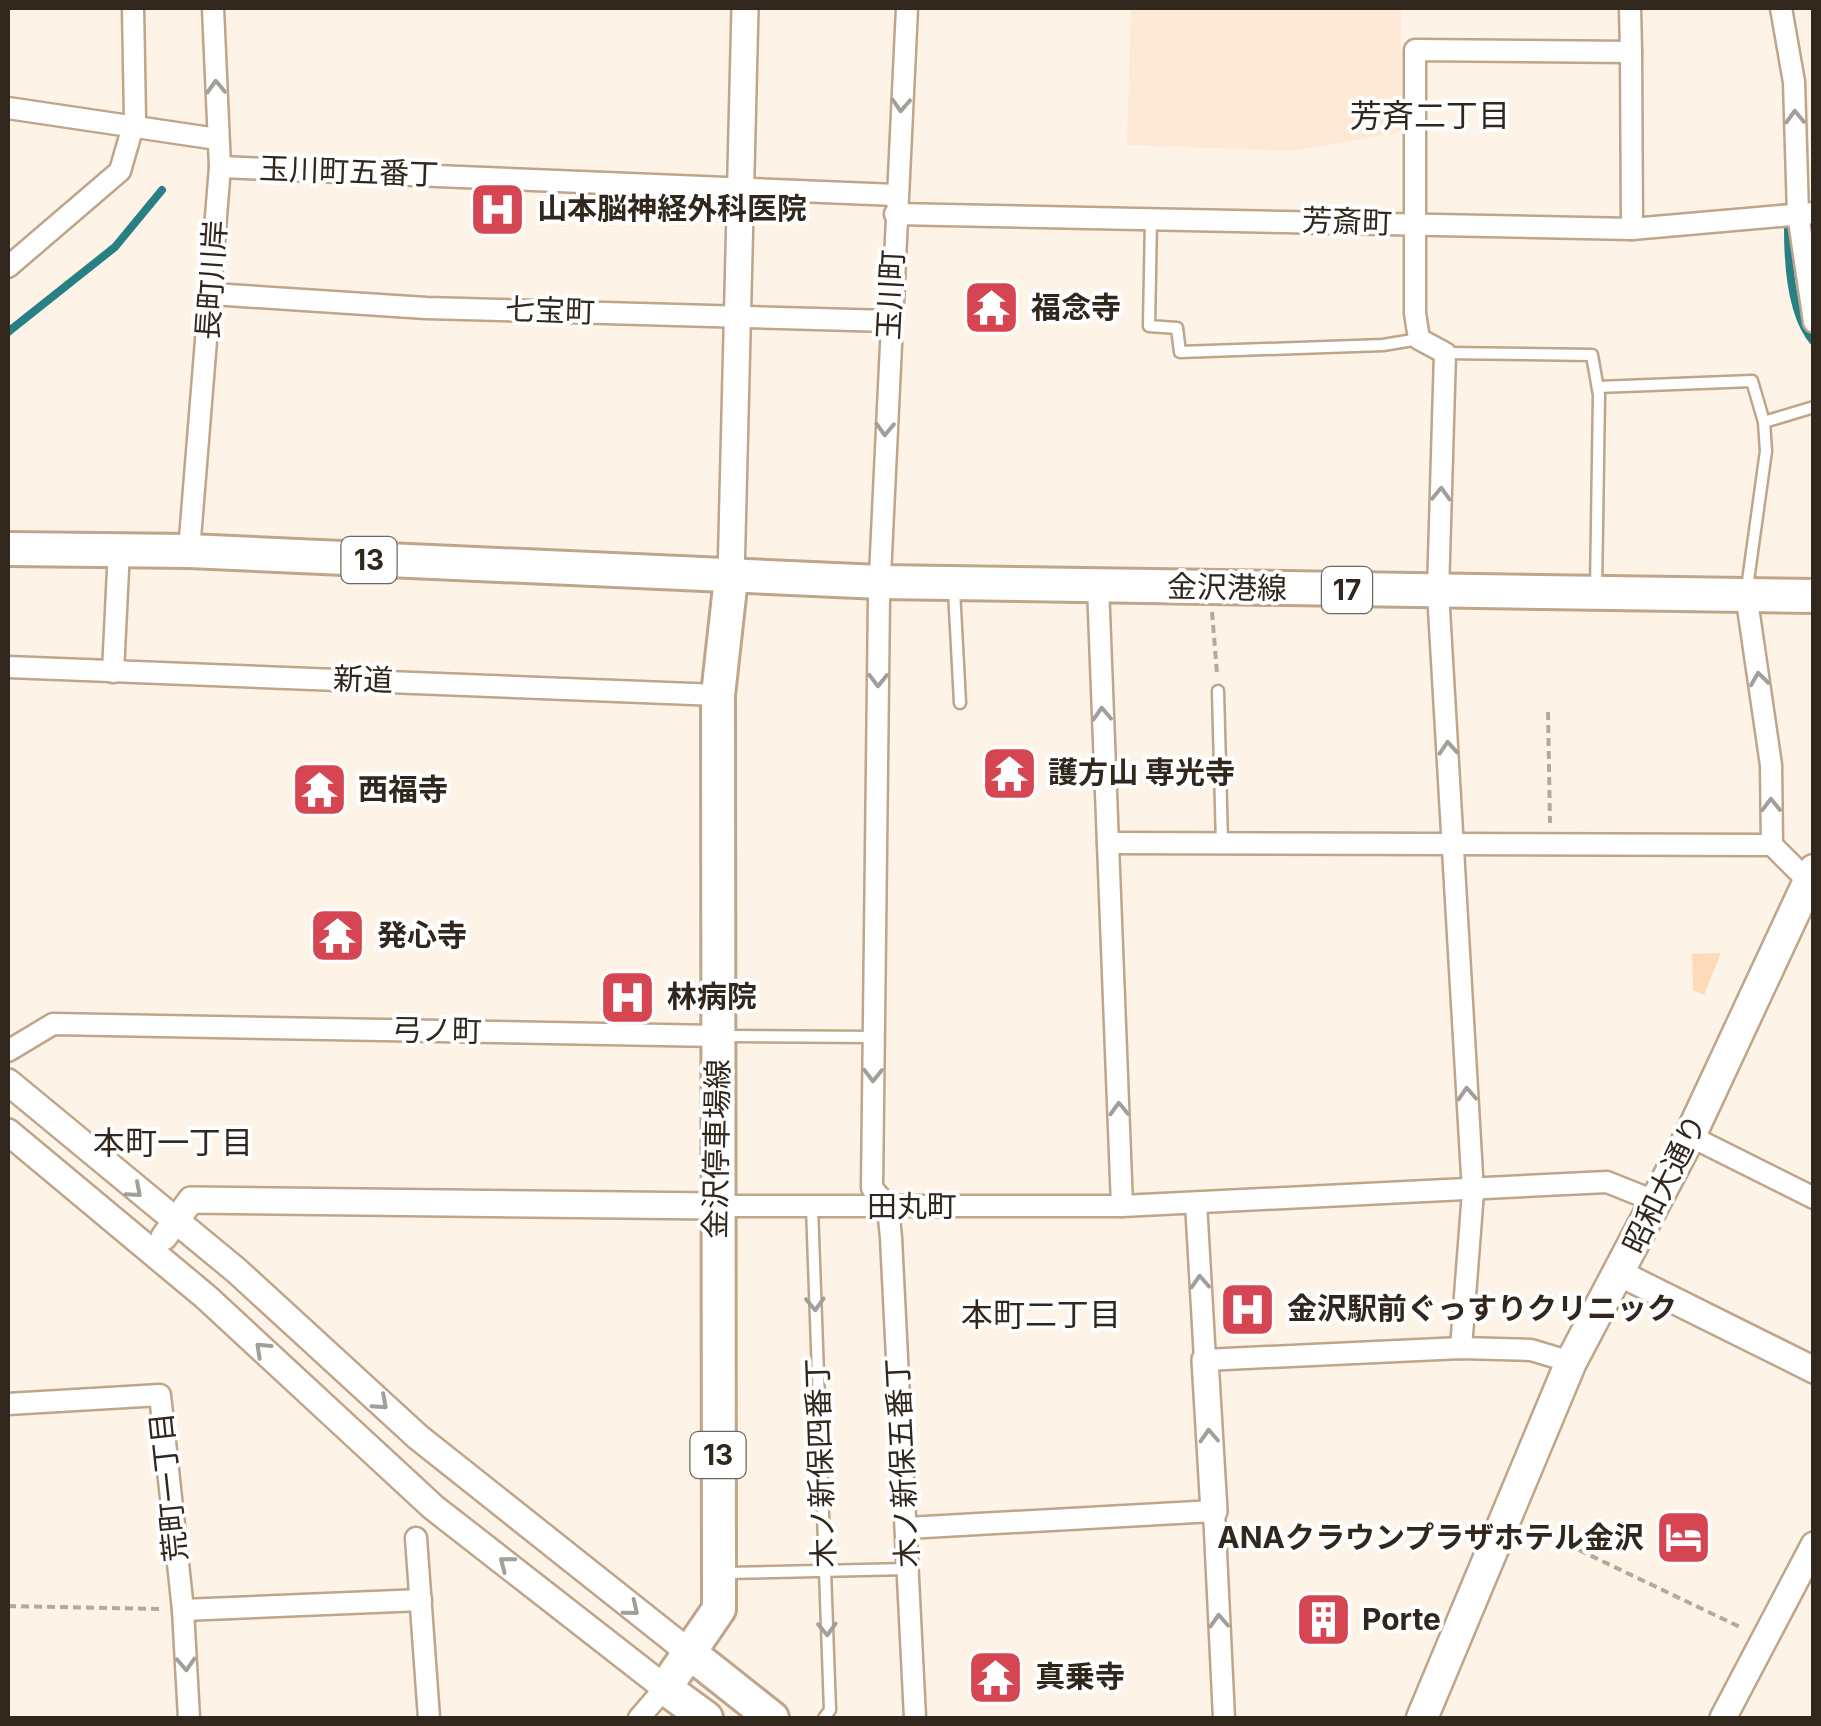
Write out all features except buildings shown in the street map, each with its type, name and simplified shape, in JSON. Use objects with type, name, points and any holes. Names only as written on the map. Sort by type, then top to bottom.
[{"type":"main road","name":"13","points":[[8,549],[119,548],[731,578]]},
{"type":"main road","name":"17","points":[[731,578],[880,582]]},
{"type":"main road","name":"金沢停車場線","points":[[665,1688],[719,1609],[718,694],[731,578]]},
{"type":"main road","name":"金沢港線","points":[[880,582],[1814,596]]},
{"type":"main road","name":"昭和大通り","points":[[1422,1718],[1571,1362],[1621,1274],[1690,1136],[1811,876]]},
{"type":"main road","points":[[690,1654],[772,1718]]},
{"type":"main road","points":[[665,1688],[706,1718]]},
{"type":"street","points":[[8,266],[120,170],[133,126],[133,8]]},
{"type":"street","name":"長町川岸","points":[[189,551],[220,167],[213,8]]},
{"type":"street","points":[[731,578],[745,8]]},
{"type":"street","name":"玉川町","points":[[874,1036],[880,582],[889,321],[907,8]]},
{"type":"street","points":[[1630,8],[1632,229]]},
{"type":"street","points":[[1780,8],[1794,82],[1814,322]]},
{"type":"street","points":[[1461,1348],[1472,1192],[1438,592],[1445,353],[1418,339],[1415,50],[1631,52]]},
{"type":"street","points":[[8,108],[217,138]]},
{"type":"street","name":"玉川町五番丁","points":[[220,167],[742,187],[896,205]]},
{"type":"street","name":"芳斎町","points":[[896,205],[1151,220],[1632,229],[1806,214]]},
{"type":"street","name":"七宝町","points":[[212,294],[426,308],[889,321]]},
{"type":"street","points":[[113,672],[119,548]]},
{"type":"street","points":[[1098,586],[1122,1206]]},
{"type":"street","points":[[1746,594],[1771,765],[1772,845]]},
{"type":"street","name":"新道","points":[[8,668],[718,694]]},
{"type":"street","points":[[1108,843],[1772,845],[1811,876]]},
{"type":"street","name":"弓ノ町","points":[[8,1051],[53,1024],[718,1036]]},
{"type":"street","name":"木ノ新保五番丁","points":[[874,1036],[872,1188],[888,1207],[915,1718]]},
{"type":"street","points":[[8,1082],[237,1271],[418,1437],[690,1654]]},
{"type":"street","points":[[8,1132],[206,1297],[433,1508],[665,1688],[638,1718]]},
{"type":"street","points":[[1690,1136],[1814,1198]]},
{"type":"street","name":"田丸町","points":[[174,1222],[191,1200],[1122,1206],[1472,1192],[1607,1182],[1657,1202]]},
{"type":"street","points":[[1196,1203],[1224,1718]]},
{"type":"street","points":[[151,1254],[174,1222]]},
{"type":"street","points":[[1621,1274],[1814,1370]]},
{"type":"street","points":[[1205,1360],[1461,1348],[1531,1350],[1571,1362]]},
{"type":"street","name":"荒町一丁目","points":[[8,1404],[160,1396],[183,1610]]},
{"type":"street","points":[[907,1528],[1214,1511]]},
{"type":"street","points":[[416,1538],[429,1718]]},
{"type":"street","points":[[1723,1718],[1814,1544]]},
{"type":"street","points":[[189,1718],[183,1610],[420,1600]]},
{"type":"lane","points":[[1151,220],[1150,326],[1177,328],[1180,352],[1383,345],[1418,339]]},
{"type":"lane","points":[[1445,353],[1592,356],[1598,387],[1596,591]]},
{"type":"lane","points":[[1598,387],[1752,382],[1764,422],[1766,451],[1746,594]]},
{"type":"lane","points":[[1764,422],[1814,407]]},
{"type":"lane","points":[[954,584],[960,703]]},
{"type":"lane","points":[[1218,691],[1222,844]]},
{"type":"lane","name":"弓ノ町","points":[[718,1036],[874,1036]]},
{"type":"lane","name":"木ノ新保四番丁","points":[[812,1206],[830,1710],[824,1718]]},
{"type":"lane","points":[[719,1573],[909,1569]]},
{"type":"path","points":[[1212,602],[1218,691]]},
{"type":"path","points":[[1548,712],[1551,843]]},
{"type":"path","points":[[1580,1550],[1764,1640]]},
{"type":"path","points":[[8,1606],[183,1610]]},
{"type":"shaded area","points":[[1131,8],[1401,8],[1401,132],[1294,151],[1127,145]]},
{"type":"shaded area","points":[[1721,953],[1704,995],[1693,990],[1692,954]]},
{"type":"waterway","points":[[8,332],[115,247],[162,190]]},
{"type":"waterway","points":[[1788,229],[1796,304],[1814,342]]},
{"type":"place","name":"山本脳神経外科医院","points":[[498,209]]},
{"type":"place","name":"福念寺","points":[[992,308]]},
{"type":"place","name":"護方山 専光寺","points":[[1009,773]]},
{"type":"place","name":"西福寺","points":[[319,790]]},
{"type":"place","name":"発心寺","points":[[338,936]]},
{"type":"place","name":"林病院","points":[[628,997]]},
{"type":"place","name":"金沢駅前ぐっすりクリニック","points":[[1248,1309]]},
{"type":"place","name":"ANAクラウンプラザホテル金沢","points":[[1683,1538]]},
{"type":"place","name":"Porte","points":[[1323,1620]]},
{"type":"place","name":"真乗寺","points":[[996,1677]]},
{"type":"district","name":"芳斉二丁目","points":[[1430,116]]},
{"type":"district","name":"本町一丁目","points":[[173,1143]]},
{"type":"district","name":"本町二丁目","points":[[1041,1315]]}]
